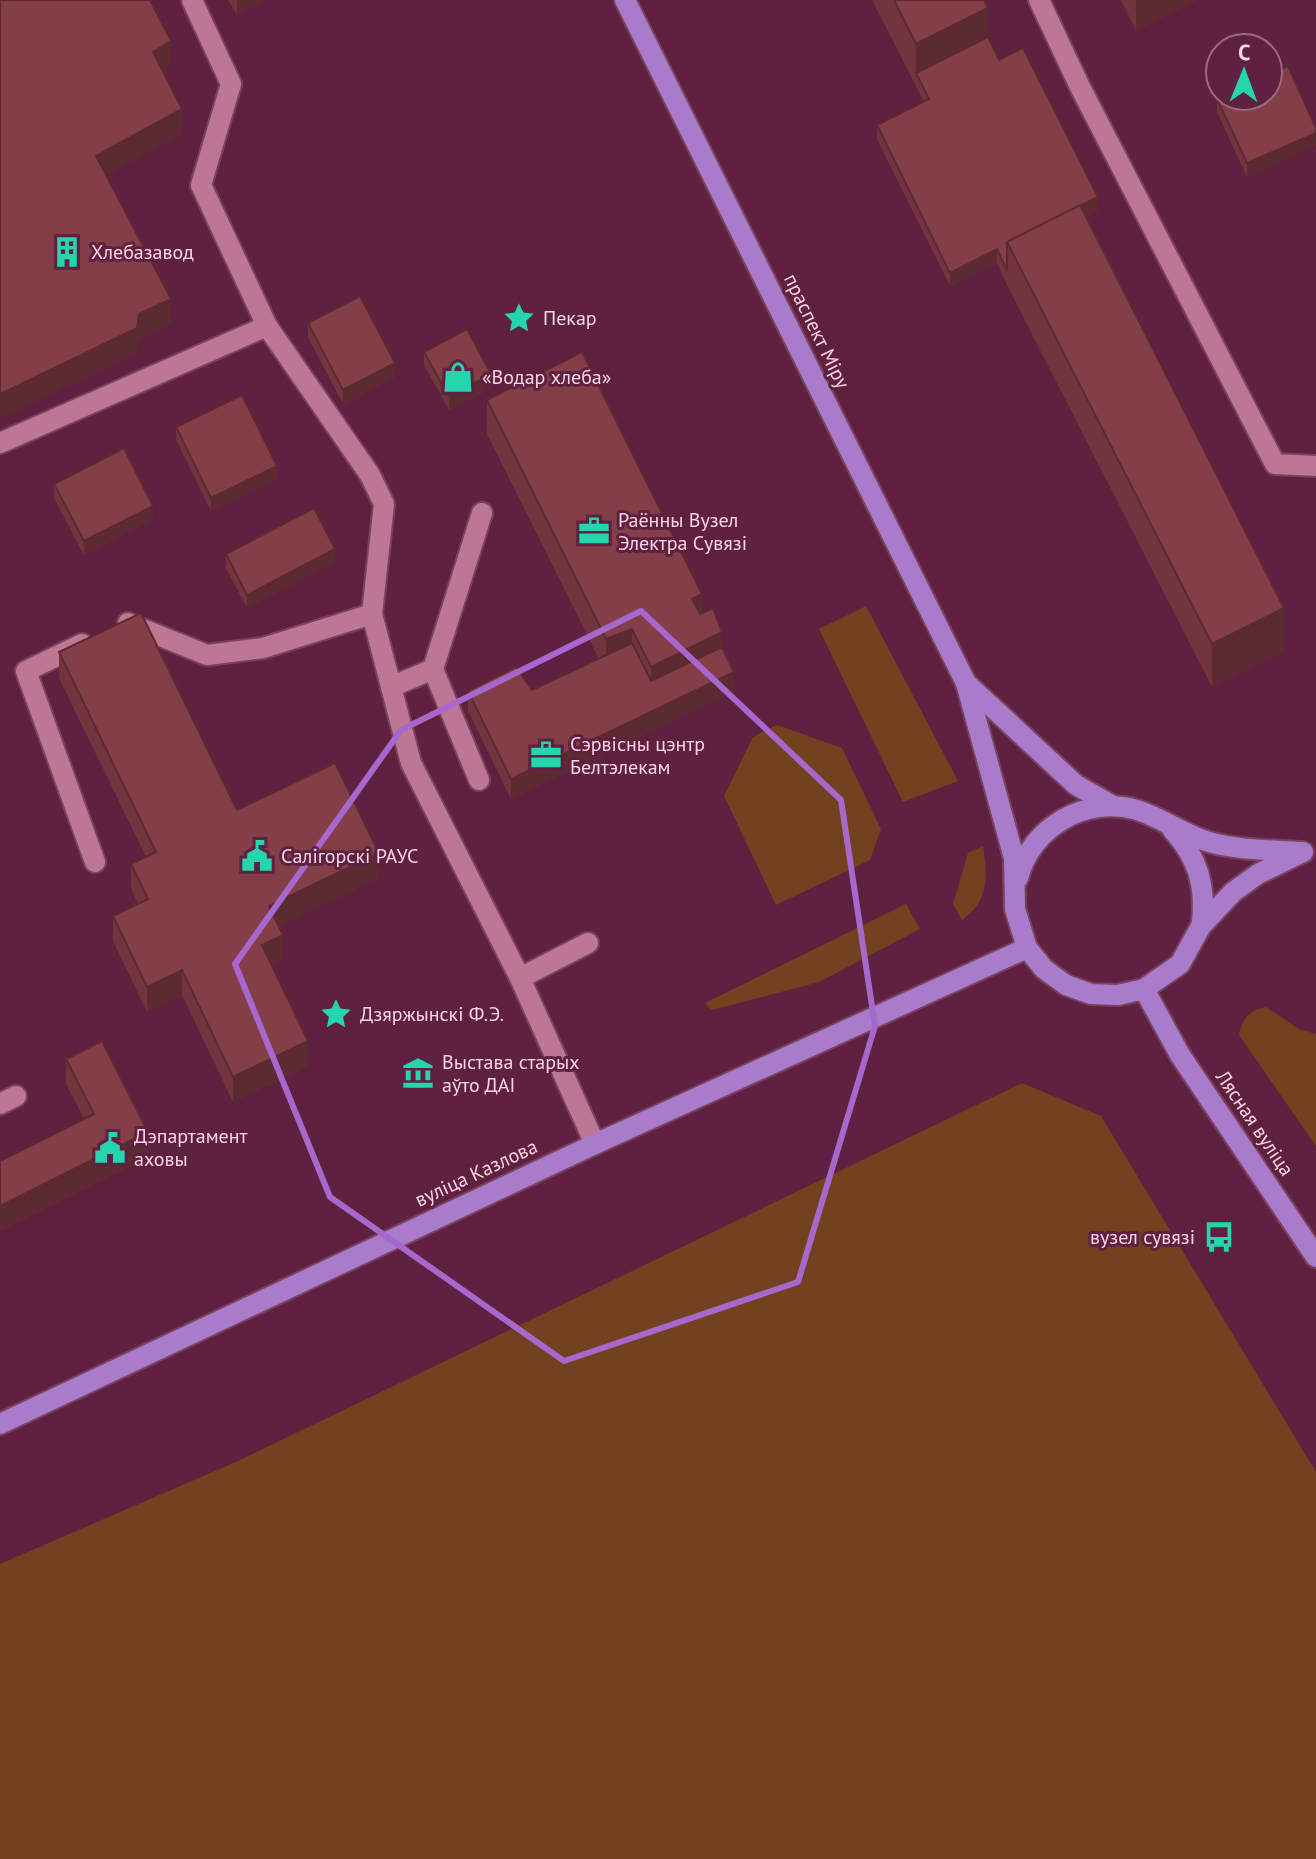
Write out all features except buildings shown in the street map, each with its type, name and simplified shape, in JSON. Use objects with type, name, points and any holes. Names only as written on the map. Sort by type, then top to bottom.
[{"type":"main road","name":"праспект Міру","points":[[625,0],[966,683]]},
{"type":"main road","points":[[966,683],[1076,785],[1113,806],[1152,815],[1169,826],[1222,845],[1310,852]]},
{"type":"main road","points":[[966,683],[1014,858],[1019,929],[1027,948],[1044,969],[1066,985],[1091,994],[1118,995],[1144,989],[1180,964],[1201,926],[1233,892],[1310,852]]},
{"type":"main road","points":[[1015,889],[1026,856],[1048,828],[1067,816],[1113,806]]},
{"type":"main road","points":[[1169,826],[1188,846],[1200,871],[1204,899],[1201,926]]},
{"type":"main road","name":"вуліца Казлова","points":[[0,1424],[595,1144],[1027,948]]},
{"type":"main road","name":"Лясная вуліца","points":[[1144,989],[1180,1055],[1316,1257]]},
{"type":"lane","points":[[192,0],[231,84],[201,185],[267,326],[370,475],[384,504],[372,614],[411,763],[520,978],[595,1144]]},
{"type":"lane","points":[[1039,0],[1066,61],[1275,464],[1316,466]]},
{"type":"lane","points":[[0,443],[267,326]]},
{"type":"lane","points":[[479,780],[433,669],[482,513]]},
{"type":"lane","points":[[95,862],[26,671],[126,622],[207,655],[263,648],[372,614]]},
{"type":"lane","points":[[391,687],[433,669]]},
{"type":"lane","points":[[520,978],[588,943]]},
{"type":"highlighted area","points":[[641,611],[841,800],[875,1026],[798,1282],[564,1361],[330,1197],[235,964],[401,730]]},
{"type":"shaded area","points":[[866,606],[958,781],[903,802],[819,629]]},
{"type":"shaded area","points":[[777,725],[842,748],[881,829],[870,860],[776,905],[724,796],[753,737]]},
{"type":"shaded area","points":[[983,846],[986,878],[982,896],[971,913],[962,920],[953,904],[968,853]]},
{"type":"shaded area","points":[[906,904],[920,929],[819,982],[712,1010],[705,1003]]},
{"type":"shaded area","points":[[1266,1007],[1299,1029],[1316,1034],[1316,1146],[1239,1035],[1247,1016]]},
{"type":"shaded area","points":[[1022,1083],[1101,1116],[1316,1472],[1316,1859],[0,1859],[0,1564],[238,1461]]},
{"type":"place","name":"Хлебазавод","points":[[67,252]]},
{"type":"place","name":"Пекар","points":[[519,318]]},
{"type":"place","name":"«Водар хлеба»","points":[[458,377]]},
{"type":"place","name":"Раённы Вузел Электра Сувязі","points":[[594,531]]},
{"type":"place","name":"Сэрвісны цэнтр Белтэлекам","points":[[546,755]]},
{"type":"place","name":"Салігорскі РАУС","points":[[257,856]]},
{"type":"place","name":"Дзяржынскі Ф.Э.","points":[[336,1014]]},
{"type":"place","name":"Выстава старых аўто ДАІ","points":[[418,1073]]},
{"type":"place","name":"Дэпартамент аховы","points":[[110,1148]]},
{"type":"place","name":"вузел сувязі","points":[[1219,1237]]}]
